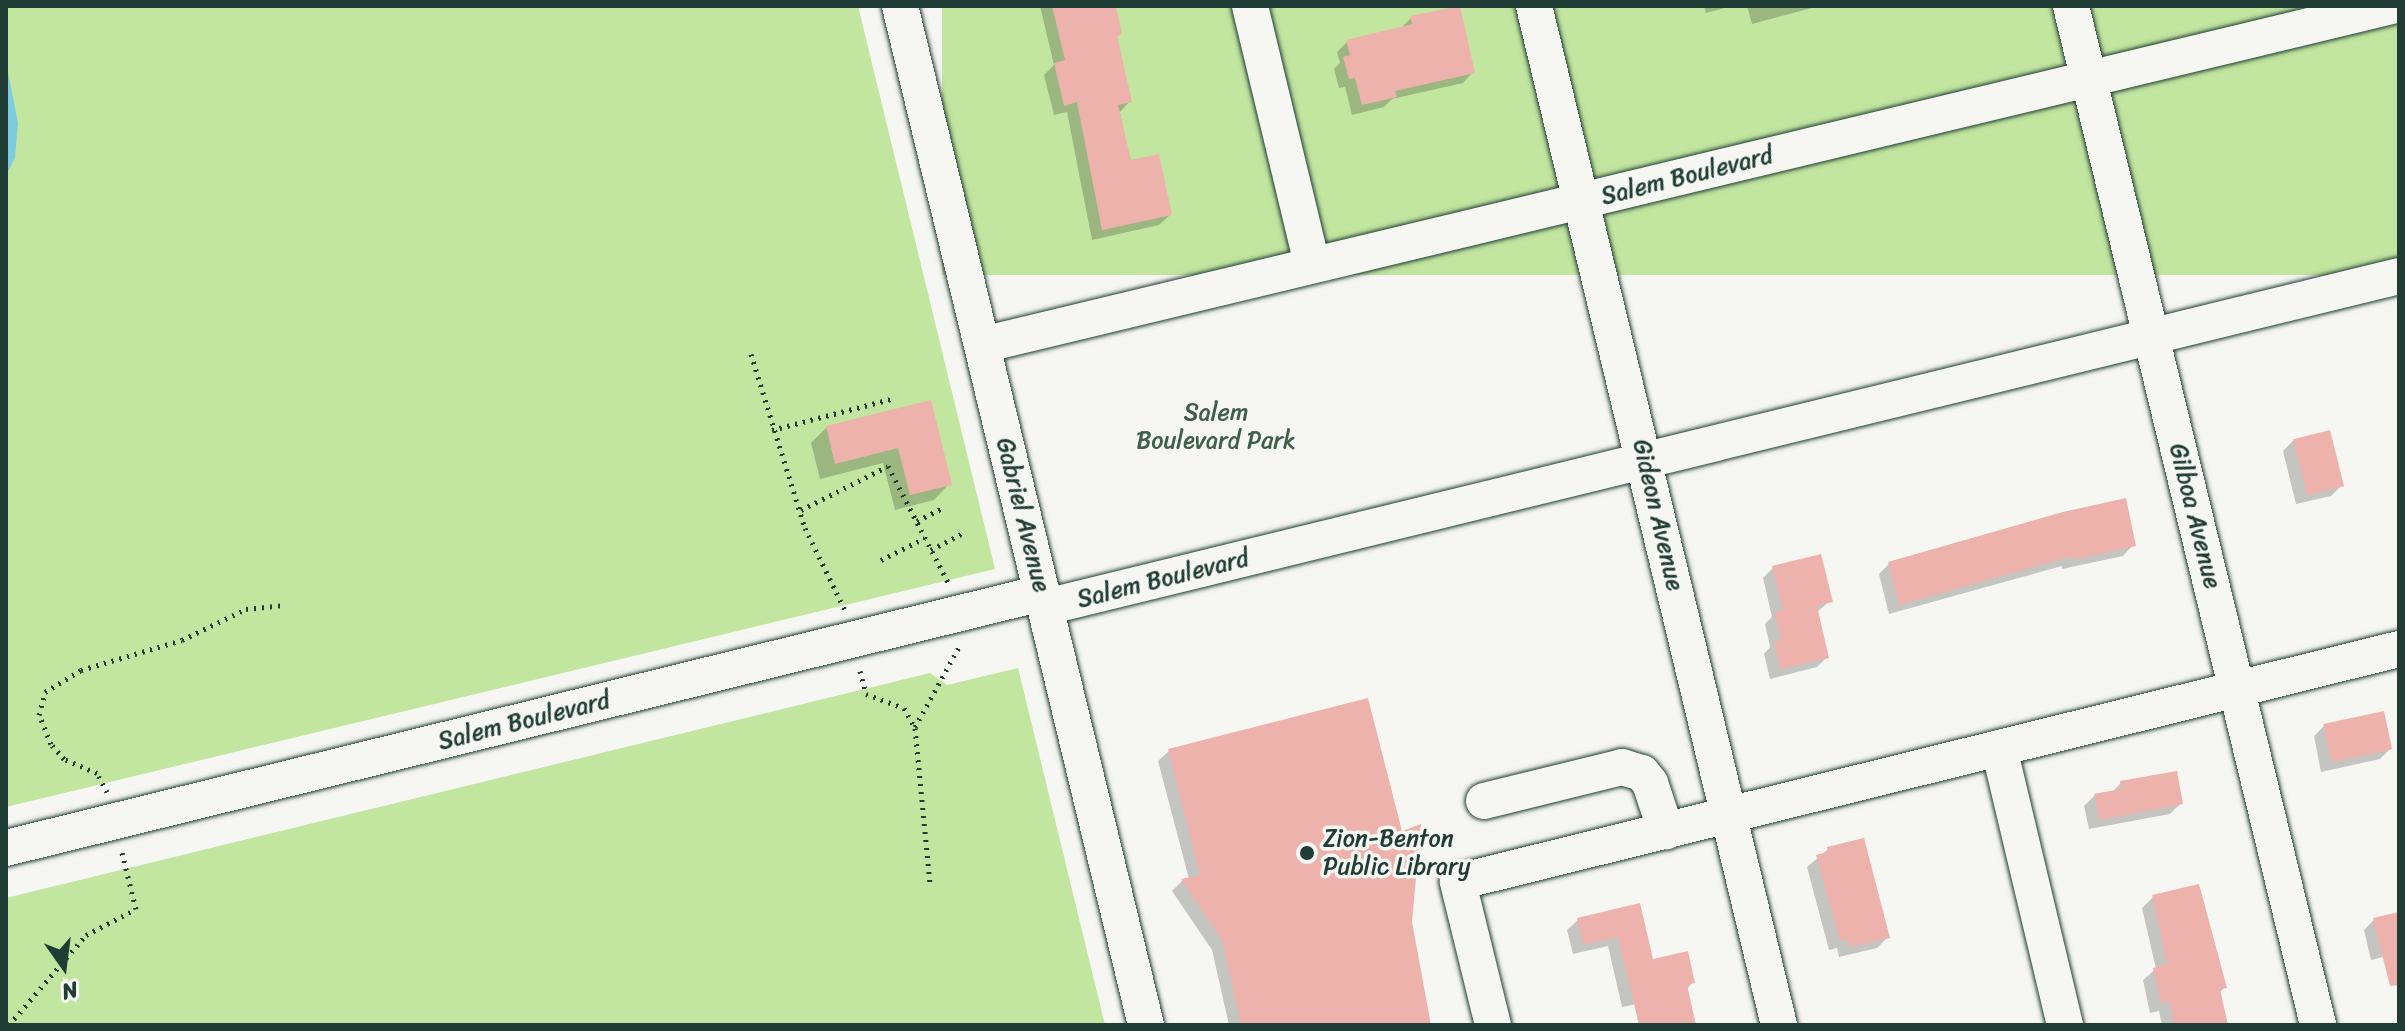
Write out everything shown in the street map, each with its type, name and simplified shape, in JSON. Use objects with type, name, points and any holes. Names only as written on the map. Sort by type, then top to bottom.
[{"type":"street","name":"Gabriel Avenue","points":[[900,6],[1146,1025]]},
{"type":"street","points":[[1250,6],[1312,265]]},
{"type":"street","name":"Gideon Avenue","points":[[1534,6],[1779,1025]]},
{"type":"street","name":"Gilboa Avenue","points":[[2071,6],[2318,1025]]},
{"type":"street","name":"Salem Boulevard","points":[[982,345],[2392,6]]},
{"type":"street","name":"Salem Boulevard","points":[[6,848],[962,612],[1044,600],[1645,461],[2399,276]]},
{"type":"street","points":[[1493,1025],[1458,882],[2399,649]]},
{"type":"street","points":[[1999,748],[2065,1025]]},
{"type":"street","points":[[1484,801],[1622,767],[1642,773],[1650,783],[1666,831]]},
{"type":"path","points":[[751,354],[772,430],[815,551],[840,594],[866,694],[904,708],[915,728],[930,884]]},
{"type":"path","points":[[772,430],[891,399]]},
{"type":"path","points":[[801,510],[888,466],[917,521],[962,612],[957,656],[915,728]]},
{"type":"path","points":[[917,521],[942,508]]},
{"type":"path","points":[[931,550],[963,533]]},
{"type":"path","points":[[881,560],[925,538]]},
{"type":"path","points":[[9,1025],[86,935],[136,909],[101,778],[64,759],[51,744],[39,715],[45,692],[81,670],[182,640],[246,609],[283,605]]},
{"type":"green space","points":[[6,6],[858,6],[995,569],[6,807]]},
{"type":"green space","points":[[942,6],[2399,6],[2399,275],[942,275]]},
{"type":"green space","points":[[1018,668],[1105,1025],[6,1025],[6,898],[930,673],[947,685]]},
{"type":"water","points":[[6,62],[18,123],[15,158],[6,175]]},
{"type":"building","points":[[1052,6],[1116,6],[1122,34],[1117,36],[1132,102],[1118,105],[1131,160],[1159,154],[1172,215],[1102,230],[1077,102],[1064,106],[1054,63],[1065,60]]},
{"type":"building","points":[[1460,6],[1475,73],[1395,91],[1397,97],[1362,105],[1355,78],[1349,79],[1343,57],[1350,55],[1346,40],[1412,24],[1410,16]]},
{"type":"building","points":[[931,400],[952,485],[910,495],[898,448],[835,464],[826,426]]},
{"type":"building","points":[[2330,430],[2344,486],[2307,495],[2293,439]]},
{"type":"building","points":[[2126,498],[2136,546],[2073,560],[2072,556],[1899,605],[1888,562],[2063,512]]},
{"type":"building","points":[[1821,554],[1833,602],[1817,606],[1829,658],[1780,669],[1774,641],[1781,640],[1774,612],[1783,610],[1772,566]]},
{"type":"building","name":"Zion-Benton Public Library","points":[[1368,698],[1402,831],[1421,824],[1412,922],[1431,1025],[1241,1025],[1222,940],[1181,879],[1200,875],[1168,749]]},
{"type":"building","points":[[2384,711],[2392,749],[2331,762],[2323,724]]},
{"type":"building","points":[[2177,771],[2183,804],[2099,820],[2094,794],[2121,789],[2120,781]]},
{"type":"building","points":[[1864,838],[1890,938],[1849,947],[1847,939],[1840,941],[1816,855],[1828,852],[1827,847]]},
{"type":"building","points":[[2199,884],[2227,988],[2220,989],[2228,1025],[2174,1025],[2169,1001],[2161,1003],[2153,968],[2167,964],[2152,895]]},
{"type":"building","points":[[1640,903],[1653,959],[1688,951],[1695,983],[1687,985],[1696,1025],[1639,1025],[1618,937],[1583,945],[1577,918]]},
{"type":"building","points":[[2399,912],[2399,985],[2390,986],[2373,918]]},
{"type":"place","name":"Zion-Benton Public Library","points":[[1307,853]]},
{"type":"park label","name":"Salem Boulevard Park","points":[[1216,427]]}]
